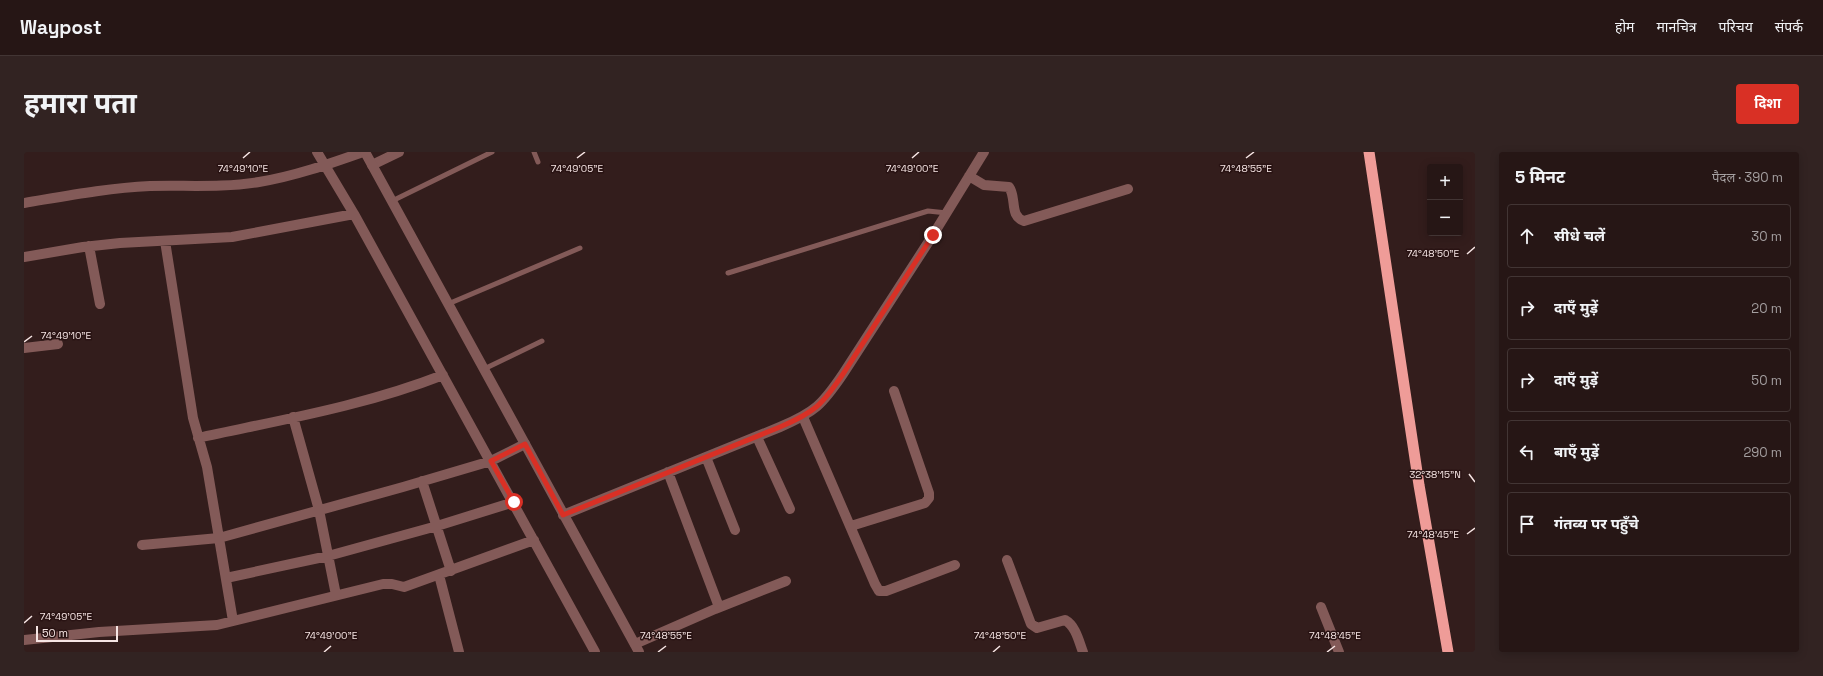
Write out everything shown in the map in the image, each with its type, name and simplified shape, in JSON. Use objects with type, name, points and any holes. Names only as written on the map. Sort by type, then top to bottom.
[{"type":"highway","points":[[1369,152],[1419,485],[1448,652]]},
{"type":"street","points":[[317,152],[354,214],[443,375],[495,459],[514,502],[595,652]]},
{"type":"street","points":[[372,165],[399,152]]},
{"type":"street","points":[[563,515],[757,437],[803,417],[813,411],[830,393],[947,213],[984,152]]},
{"type":"street","points":[[24,203],[90,192],[150,186],[204,186],[258,182],[325,166],[361,153],[372,165],[484,369],[520,446],[563,515],[637,648],[719,607],[786,581]]},
{"type":"street","points":[[969,176],[984,185],[1009,187],[1012,190],[1015,215],[1020,220],[1024,221],[1128,189]]},
{"type":"street","points":[[24,257],[89,246],[232,237],[354,214]]},
{"type":"street","points":[[164,241],[198,438],[207,467],[233,621]]},
{"type":"street","points":[[89,246],[100,304]]},
{"type":"street","points":[[24,348],[58,344]]},
{"type":"street","points":[[198,438],[340,407],[409,388],[443,375]]},
{"type":"street","points":[[851,526],[924,503],[929,498],[929,493],[894,391]]},
{"type":"street","points":[[293,417],[318,510],[336,595]]},
{"type":"street","points":[[803,417],[875,584],[881,592],[955,565]]},
{"type":"street","points":[[757,437],[790,509]]},
{"type":"street","points":[[142,545],[219,538],[495,459],[520,446]]},
{"type":"street","points":[[706,457],[735,530]]},
{"type":"street","points":[[668,472],[719,607]]},
{"type":"street","points":[[422,481],[451,571]]},
{"type":"street","points":[[226,578],[328,556],[437,526],[514,502]]},
{"type":"street","points":[[24,640],[99,632],[198,627],[233,621],[387,583],[404,587],[534,540]]},
{"type":"street","points":[[1007,560],[1031,624],[1036,628],[1065,620],[1069,622],[1083,652]]},
{"type":"street","points":[[439,575],[459,652]]},
{"type":"street","points":[[1321,607],[1339,652]]},
{"type":"lane","points":[[392,201],[492,152]]},
{"type":"lane","points":[[534,152],[538,162]]},
{"type":"lane","points":[[728,273],[928,211],[947,213]]},
{"type":"lane","points":[[448,304],[580,248]]},
{"type":"lane","points":[[484,369],[542,340]]},
{"type":"route","points":[[514,502],[491,461],[525,444],[563,515],[780,427],[813,411],[830,393],[843,374],[933,235]]}]
